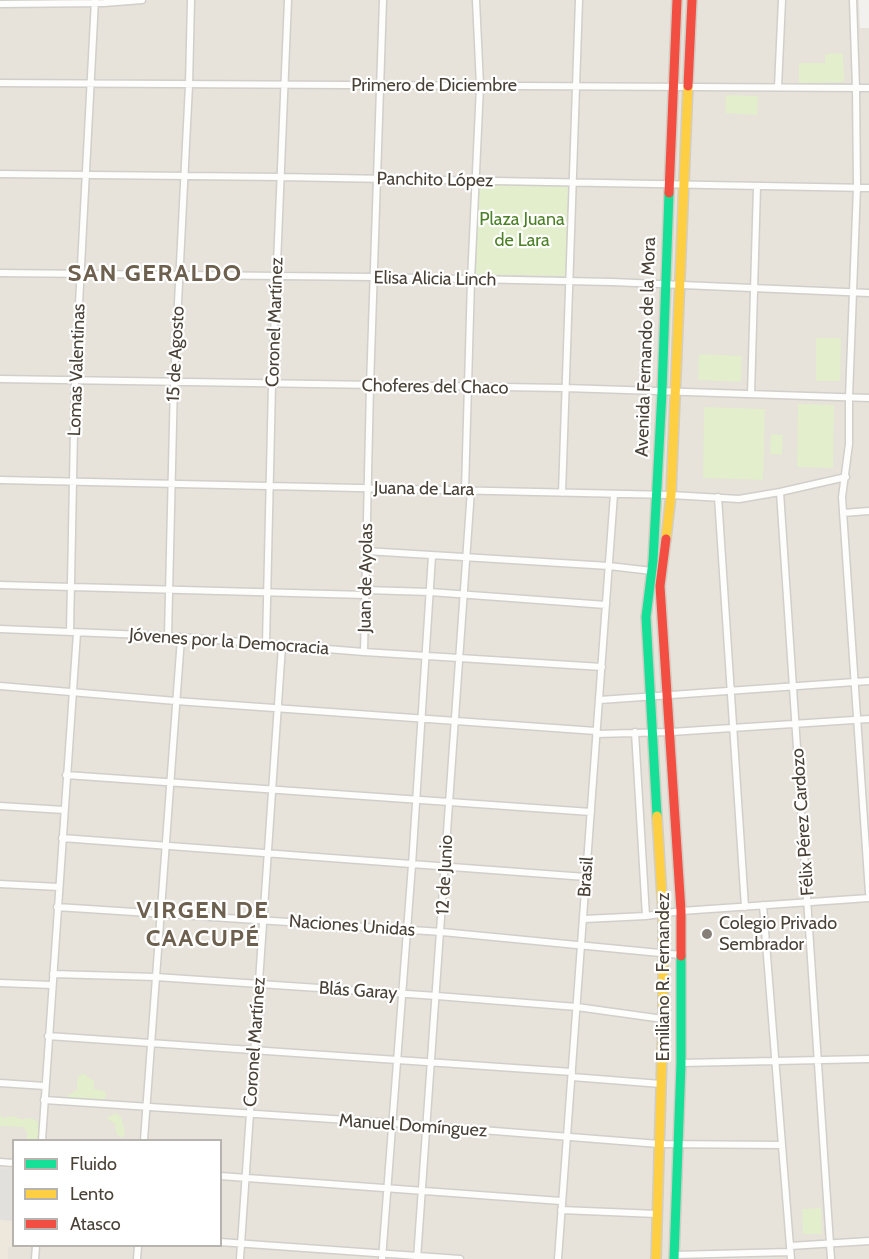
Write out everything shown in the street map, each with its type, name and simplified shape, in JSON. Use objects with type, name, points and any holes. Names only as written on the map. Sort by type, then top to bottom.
[{"type":"main road","name":"Avenida Fernando de la Mora","points":[[656,1259],[663,1019],[663,915],[646,617],[652,571],[657,496],[677,0]]},
{"type":"main road","name":"Avenida Fernando de la Mora","points":[[669,695],[660,586],[671,495],[677,391],[692,0]]},
{"type":"main road","name":"Emiliano R. Fernandez","points":[[669,695],[681,911],[681,1063],[674,1257]]},
{"type":"street","points":[[0,4],[142,0]]},
{"type":"street","name":"15 de Agosto","points":[[168,636],[174,382],[191,0]]},
{"type":"street","name":"Coronel Martínez","points":[[266,644],[272,384],[288,0]]},
{"type":"street","name":"Juan de Ayolas","points":[[364,652],[373,277],[383,0]]},
{"type":"street","name":"12 de Junio","points":[[417,1257],[466,558],[471,280],[480,86],[476,0]]},
{"type":"street","points":[[562,493],[579,0]]},
{"type":"street","points":[[778,87],[782,0]]},
{"type":"street","points":[[853,0],[857,188],[849,444],[842,497],[869,892]]},
{"type":"street","name":"Lomas Valentinas","points":[[42,1139],[72,692],[75,380],[95,2]]},
{"type":"street","name":"Primero de Diciembre","points":[[0,83],[869,88]]},
{"type":"street","name":"Panchito López","points":[[0,174],[377,178],[869,188]]},
{"type":"street","points":[[751,394],[757,187]]},
{"type":"street","name":"Elisa Alicia Linch","points":[[0,273],[569,281],[869,293]]},
{"type":"street","name":"Choferes del Chaco","points":[[0,379],[565,388],[869,398]]},
{"type":"street","name":"Juana de Lara","points":[[0,480],[746,498],[846,477]]},
{"type":"street","name":"Félix Pérez Cardozo","points":[[780,492],[831,1259]]},
{"type":"street","name":"Brasil","points":[[558,1259],[614,495]]},
{"type":"street","points":[[718,497],[745,907]]},
{"type":"street","points":[[843,513],[869,511]]},
{"type":"street","points":[[366,552],[609,566],[652,571]]},
{"type":"street","name":"12 de Junio","points":[[382,1256],[412,865],[432,556]]},
{"type":"street","points":[[0,585],[267,592],[430,592],[606,605]]},
{"type":"street","name":"Jóvenes por la Democracia","points":[[0,629],[168,636],[364,652],[602,667]]},
{"type":"street","points":[[144,1139],[182,638]]},
{"type":"street","name":"Coronel Martínez","points":[[240,1259],[282,646]]},
{"type":"street","points":[[600,700],[869,681]]},
{"type":"street","points":[[0,686],[596,732],[671,732],[869,719]]},
{"type":"street","points":[[635,732],[646,916]]},
{"type":"street","points":[[66,775],[591,812]]},
{"type":"street","points":[[0,806],[64,810]]},
{"type":"street","points":[[62,838],[586,877]]},
{"type":"street","points":[[0,884],[59,887]]},
{"type":"street","points":[[584,919],[663,915],[681,911],[869,898]]},
{"type":"street","points":[[763,905],[790,1252]]},
{"type":"street","name":"Naciones Unidas","points":[[57,907],[407,929],[681,955]]},
{"type":"street","name":"Blás Garay","points":[[53,974],[156,977],[437,996],[577,1007],[663,1019]]},
{"type":"street","points":[[0,983],[52,985]]},
{"type":"street","points":[[48,1036],[432,1061],[661,1084]]},
{"type":"street","points":[[681,1063],[869,1059]]},
{"type":"street","points":[[0,1083],[45,1086]]},
{"type":"street","name":"Manuel Domínguez","points":[[44,1100],[393,1123],[659,1144],[782,1145]]},
{"type":"street","points":[[222,1176],[561,1201]]},
{"type":"street","points":[[561,1210],[657,1214]]},
{"type":"street","points":[[674,1257],[790,1252],[830,1243],[869,1241]]},
{"type":"street","points":[[222,1242],[382,1256],[460,1259]]},
{"type":"shaded area","points":[[0,0],[859,0],[860,28],[869,28],[869,1259],[0,1259]]},
{"type":"shaded area","points":[[0,1168],[12,1169],[12,1247],[30,1248],[8,1247],[8,1259],[0,1259]]},
{"type":"shaded area","points":[[0,1168],[12,1169],[12,1221],[0,1220]]},
{"type":"green space","points":[[843,53],[844,82],[799,83],[799,63],[825,63],[825,54]]},
{"type":"green space","points":[[726,95],[758,96],[757,115],[725,113]]},
{"type":"green space","name":"Plaza Juana de Lara","points":[[479,185],[568,187],[566,276],[476,274]]},
{"type":"green space","points":[[816,338],[841,338],[840,381],[816,381]]},
{"type":"green space","points":[[699,354],[742,356],[741,382],[698,380]]},
{"type":"green space","points":[[798,404],[834,405],[833,468],[797,467]]},
{"type":"green space","points":[[704,407],[765,409],[763,480],[703,478]]},
{"type":"green space","points":[[771,434],[783,435],[782,455],[770,454]]},
{"type":"green space","points":[[83,1073],[94,1081],[94,1089],[105,1091],[105,1099],[91,1099],[83,1103],[67,1099],[68,1095],[77,1090],[77,1078]]},
{"type":"green space","points":[[0,1113],[2,1118],[12,1116],[21,1119],[32,1118],[38,1122],[38,1139],[27,1139],[27,1133],[23,1127],[0,1126]]},
{"type":"green space","points":[[116,1113],[121,1117],[125,1131],[121,1138],[116,1133],[115,1124],[106,1118]]},
{"type":"green space","points":[[821,1208],[822,1234],[803,1234],[802,1209]]},
{"type":"traffic: fast","points":[[657,816],[646,617],[653,561],[669,193]]},
{"type":"traffic: fast","points":[[674,1259],[681,1063],[681,956]]},
{"type":"traffic: slow","points":[[666,539],[671,495],[688,86]]},
{"type":"traffic: slow","points":[[656,1259],[663,1019],[663,914],[657,816]]},
{"type":"traffic: jam","points":[[669,193],[677,0]]},
{"type":"traffic: jam","points":[[688,86],[692,0]]},
{"type":"traffic: jam","points":[[666,539],[660,586],[681,911],[681,956]]},
{"type":"place","name":"Colegio Privado Sembrador","points":[[707,934]]},
{"type":"district","name":"SAN GERALDO","points":[[155,274]]},
{"type":"district","name":"VIRGEN DE CAACUPÉ","points":[[203,925]]}]
